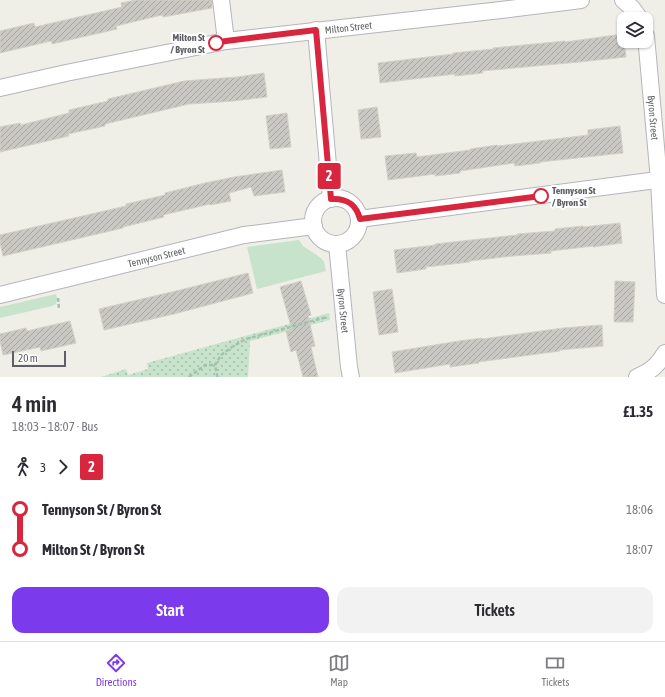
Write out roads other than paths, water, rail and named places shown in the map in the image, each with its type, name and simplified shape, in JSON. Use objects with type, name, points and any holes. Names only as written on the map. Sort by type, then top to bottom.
[{"type":"street","points":[[221,0],[226,41]]},
{"type":"street","name":"Milton Street","points":[[0,88],[66,72],[226,41],[581,0]]},
{"type":"street","points":[[623,0],[635,12]]},
{"type":"street","points":[[316,30],[331,199]]},
{"type":"street","name":"Byron Street","points":[[647,48],[662,180],[665,295]]},
{"type":"street","points":[[360,219],[662,180]]},
{"type":"street","points":[[339,198],[347,201],[353,205],[358,212],[360,219],[356,234],[351,240],[344,243],[329,243],[322,240],[317,234],[314,226],[315,212],[319,206],[331,199],[339,198]]},
{"type":"street","name":"Tennyson Street","points":[[0,295],[244,236],[314,226]]},
{"type":"street","name":"Byron Street","points":[[337,244],[351,377]]},
{"type":"street","points":[[637,377],[655,368],[665,353]]},
{"type":"place","name":"Milton St / Byron St","points":[[216,43]]},
{"type":"place","name":"Tennyson St / Byron St","points":[[541,196]]}]
